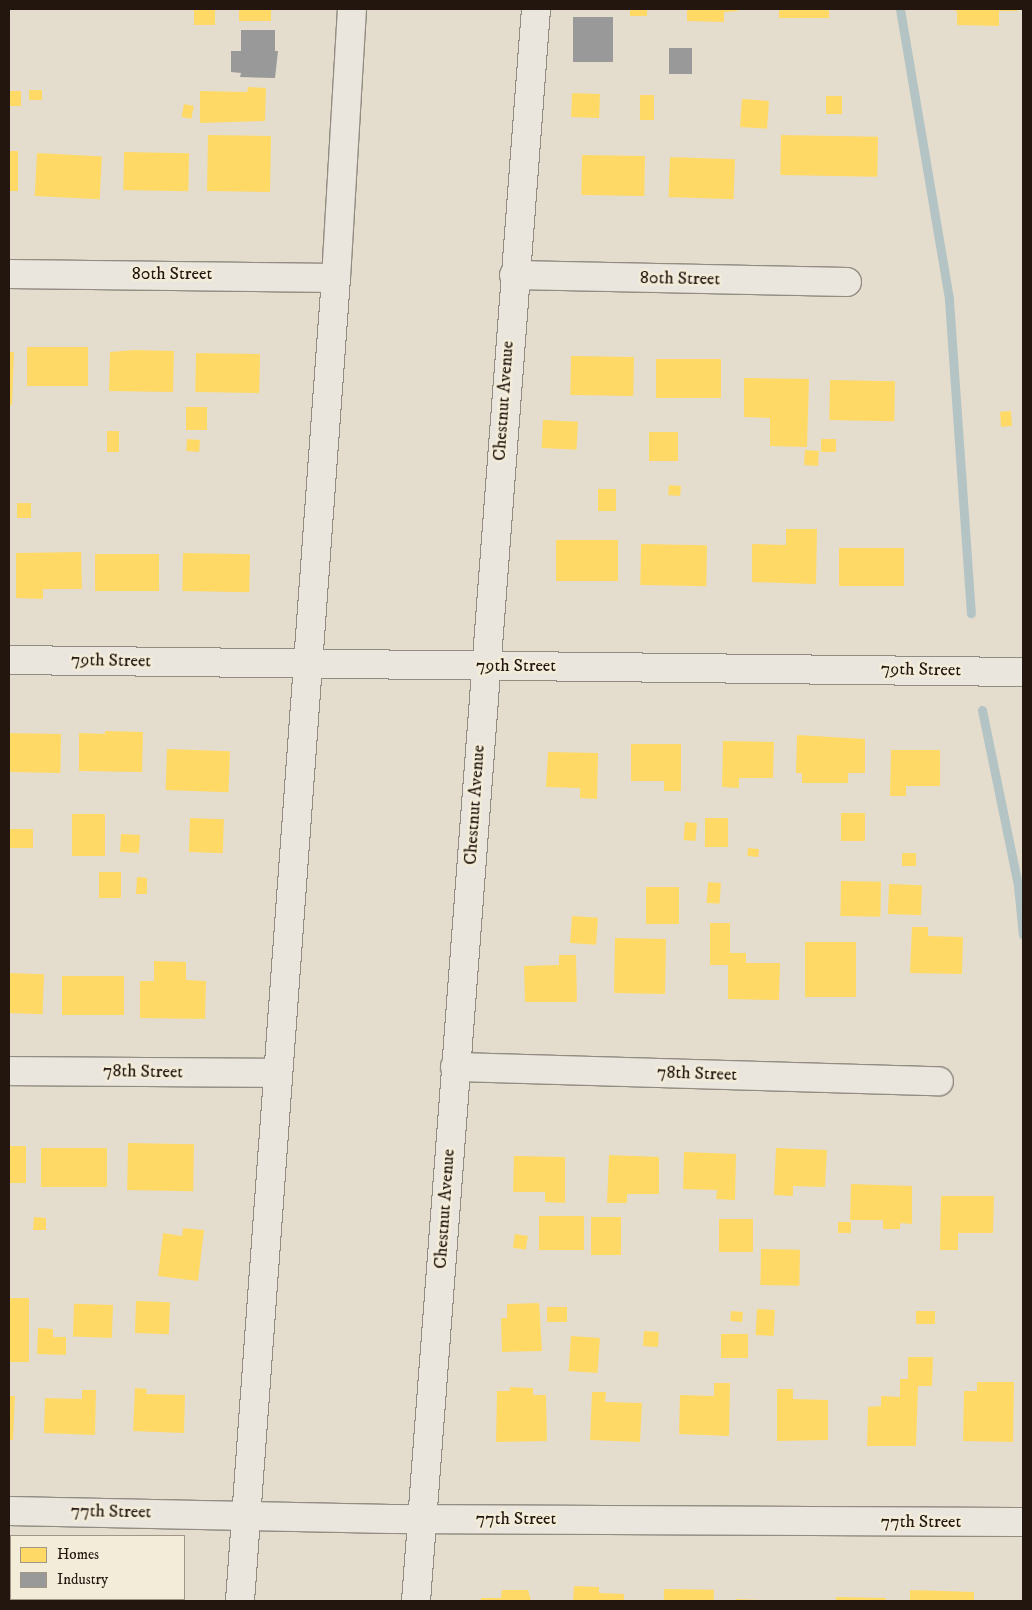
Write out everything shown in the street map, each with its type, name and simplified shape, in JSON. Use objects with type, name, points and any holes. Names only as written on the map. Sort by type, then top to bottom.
[{"type":"street","points":[[240,1601],[309,663],[336,278],[352,9]]},
{"type":"street","name":"Chestnut Avenue","points":[[416,1601],[514,275],[536,9]]},
{"type":"street","name":"80th Street","points":[[9,274],[336,278]]},
{"type":"street","name":"80th Street","points":[[514,275],[847,282]]},
{"type":"street","name":"79th Street","points":[[9,660],[1023,672]]},
{"type":"street","name":"78th Street","points":[[456,1067],[939,1080]]},
{"type":"street","name":"78th Street","points":[[9,1071],[278,1073]]},
{"type":"street","name":"77th Street","points":[[9,1511],[422,1519],[1023,1522]]},
{"type":"building: Homes","points":[[194,9],[215,9],[215,25],[194,25]]},
{"type":"building: Homes","points":[[239,9],[271,9],[271,21],[239,21]]},
{"type":"building: Homes","points":[[630,9],[647,9],[647,16],[630,16]]},
{"type":"building: Homes","points":[[687,9],[738,9],[738,11],[724,12],[724,22],[687,21]]},
{"type":"building: Homes","points":[[779,9],[829,9],[829,18],[779,18]]},
{"type":"building: Homes","points":[[950,9],[1017,9],[1017,11],[999,11],[999,26],[957,25],[957,11]]},
{"type":"building: Homes","points":[[248,87],[266,88],[265,121],[200,123],[200,91],[247,92]]},
{"type":"building: Homes","points":[[29,90],[42,90],[42,100],[29,100]]},
{"type":"building: Homes","points":[[9,91],[21,91],[21,106],[9,106]]},
{"type":"building: Homes","points":[[572,93],[600,94],[599,118],[571,117]]},
{"type":"building: Homes","points":[[640,95],[654,95],[654,120],[640,120]]},
{"type":"building: Homes","points":[[826,96],[842,96],[842,114],[826,114]]},
{"type":"building: Homes","points":[[742,99],[769,101],[767,129],[740,127]]},
{"type":"building: Homes","points":[[184,104],[194,106],[191,119],[182,117]]},
{"type":"building: Homes","points":[[208,135],[271,136],[270,192],[207,191]]},
{"type":"building: Homes","points":[[781,135],[878,137],[877,177],[780,175]]},
{"type":"building: Homes","points":[[9,151],[18,151],[18,191],[9,191]]},
{"type":"building: Homes","points":[[124,152],[189,153],[188,191],[123,190]]},
{"type":"building: Homes","points":[[37,153],[102,156],[100,199],[35,196]]},
{"type":"building: Homes","points":[[582,155],[645,156],[644,196],[581,195]]},
{"type":"building: Homes","points":[[670,157],[735,159],[734,199],[669,197]]},
{"type":"building: Homes","points":[[27,347],[88,347],[88,386],[27,386]]},
{"type":"building: Homes","points":[[134,350],[174,351],[173,392],[109,391],[110,352]]},
{"type":"building: Homes","points":[[9,352],[14,352],[12,405],[9,405]]},
{"type":"building: Homes","points":[[196,353],[260,354],[259,393],[195,392]]},
{"type":"building: Homes","points":[[571,356],[634,357],[633,396],[570,395]]},
{"type":"building: Homes","points":[[656,359],[721,359],[721,398],[656,398]]},
{"type":"building: Homes","points":[[744,378],[809,379],[807,447],[770,446],[770,418],[744,417]]},
{"type":"building: Homes","points":[[830,380],[895,381],[894,421],[829,420]]},
{"type":"building: Homes","points":[[186,407],[207,407],[207,430],[186,430]]},
{"type":"building: Homes","points":[[1011,411],[1012,426],[1001,427],[1000,412]]},
{"type":"building: Homes","points":[[543,420],[578,422],[576,450],[542,448]]},
{"type":"building: Homes","points":[[107,431],[119,431],[119,452],[107,452]]},
{"type":"building: Homes","points":[[649,432],[678,432],[678,461],[649,461]]},
{"type":"building: Homes","points":[[187,439],[200,440],[199,452],[186,451]]},
{"type":"building: Homes","points":[[821,439],[836,439],[836,452],[821,452]]},
{"type":"building: Homes","points":[[805,450],[819,451],[818,466],[804,465]]},
{"type":"building: Homes","points":[[669,485],[681,486],[680,496],[668,495]]},
{"type":"building: Homes","points":[[598,489],[616,489],[616,511],[598,511]]},
{"type":"building: Homes","points":[[17,503],[31,503],[31,518],[17,518]]},
{"type":"building: Homes","points":[[786,529],[817,529],[816,584],[752,582],[752,544],[786,545]]},
{"type":"building: Homes","points":[[556,540],[618,540],[618,581],[556,581]]},
{"type":"building: Homes","points":[[641,544],[707,545],[706,586],[640,585]]},
{"type":"building: Homes","points":[[839,548],[904,548],[904,586],[839,586]]},
{"type":"building: Homes","points":[[81,552],[82,589],[43,589],[43,599],[16,598],[16,553]]},
{"type":"building: Homes","points":[[183,553],[250,554],[249,592],[182,591]]},
{"type":"building: Homes","points":[[95,554],[159,554],[159,591],[95,591]]},
{"type":"building: Homes","points":[[105,731],[143,732],[142,772],[79,771],[79,733],[105,734]]},
{"type":"building: Homes","points":[[9,733],[61,734],[60,773],[9,772]]},
{"type":"building: Homes","points":[[797,735],[865,739],[865,773],[848,773],[848,783],[802,783],[802,773],[796,773]]},
{"type":"building: Homes","points":[[723,741],[774,742],[773,778],[739,778],[739,788],[722,787]]},
{"type":"building: Homes","points":[[631,744],[681,744],[681,791],[664,791],[664,781],[631,781]]},
{"type":"building: Homes","points":[[167,749],[230,751],[229,792],[166,790]]},
{"type":"building: Homes","points":[[891,750],[940,750],[940,786],[906,786],[906,796],[890,796]]},
{"type":"building: Homes","points":[[548,752],[598,753],[597,799],[580,798],[580,788],[546,787]]},
{"type":"building: Homes","points":[[841,813],[865,813],[865,841],[841,841]]},
{"type":"building: Homes","points":[[72,814],[105,814],[105,856],[72,856]]},
{"type":"building: Homes","points":[[190,818],[224,819],[223,853],[189,852]]},
{"type":"building: Homes","points":[[705,818],[728,818],[728,847],[705,847]]},
{"type":"building: Homes","points":[[685,822],[697,823],[695,841],[683,840]]},
{"type":"building: Homes","points":[[10,829],[33,829],[33,848],[10,848]]},
{"type":"building: Homes","points":[[121,834],[140,835],[139,853],[120,852]]},
{"type":"building: Homes","points":[[748,848],[759,849],[758,857],[747,856]]},
{"type":"building: Homes","points":[[902,853],[916,853],[916,866],[902,866]]},
{"type":"building: Homes","points":[[99,872],[121,872],[121,898],[99,898]]},
{"type":"building: Homes","points":[[137,877],[147,878],[147,894],[136,894]]},
{"type":"building: Homes","points":[[841,881],[881,882],[880,917],[840,916]]},
{"type":"building: Homes","points":[[708,882],[721,883],[720,904],[707,903]]},
{"type":"building: Homes","points":[[889,884],[922,885],[921,915],[888,914]]},
{"type":"building: Homes","points":[[646,887],[679,887],[679,924],[646,924]]},
{"type":"building: Homes","points":[[572,916],[598,918],[596,945],[570,943]]},
{"type":"building: Homes","points":[[710,923],[730,923],[730,953],[746,953],[746,963],[780,963],[779,1000],[728,999],[728,965],[710,965]]},
{"type":"building: Homes","points":[[912,927],[928,927],[928,936],[963,937],[962,974],[910,973]]},
{"type":"building: Homes","points":[[615,938],[666,939],[665,994],[614,993]]},
{"type":"building: Homes","points":[[805,942],[856,942],[856,997],[805,997]]},
{"type":"building: Homes","points":[[559,955],[576,955],[577,1002],[525,1002],[524,966],[559,965]]},
{"type":"building: Homes","points":[[154,961],[186,962],[186,980],[206,981],[205,1019],[140,1018],[140,981],[154,981]]},
{"type":"building: Homes","points":[[9,973],[44,974],[43,1014],[9,1013]]},
{"type":"building: Homes","points":[[62,976],[124,976],[124,1015],[62,1015]]},
{"type":"building: Homes","points":[[128,1143],[194,1144],[193,1191],[127,1190]]},
{"type":"building: Homes","points":[[9,1146],[26,1146],[26,1183],[9,1183]]},
{"type":"building: Homes","points":[[41,1148],[107,1148],[107,1187],[41,1187]]},
{"type":"building: Homes","points":[[776,1148],[827,1150],[825,1187],[793,1186],[793,1196],[774,1195]]},
{"type":"building: Homes","points":[[684,1152],[736,1154],[735,1200],[716,1199],[717,1190],[683,1189]]},
{"type":"building: Homes","points":[[609,1155],[659,1157],[659,1194],[627,1194],[627,1203],[607,1203]]},
{"type":"building: Homes","points":[[514,1156],[565,1157],[565,1203],[545,1202],[545,1192],[513,1192]]},
{"type":"building: Homes","points":[[851,1184],[912,1186],[912,1224],[900,1223],[900,1229],[883,1229],[883,1220],[850,1220]]},
{"type":"building: Homes","points":[[941,1196],[994,1196],[993,1233],[958,1233],[958,1250],[940,1250]]},
{"type":"building: Homes","points":[[539,1216],[584,1216],[584,1250],[539,1250]]},
{"type":"building: Homes","points":[[34,1217],[46,1218],[46,1230],[33,1230]]},
{"type":"building: Homes","points":[[591,1217],[621,1217],[621,1255],[591,1255]]},
{"type":"building: Homes","points":[[719,1219],[753,1219],[753,1252],[719,1252]]},
{"type":"building: Homes","points":[[838,1222],[851,1222],[851,1233],[838,1233]]},
{"type":"building: Homes","points":[[183,1228],[204,1230],[198,1281],[158,1276],[163,1233],[182,1236]]},
{"type":"building: Homes","points":[[515,1234],[528,1236],[526,1250],[513,1248]]},
{"type":"building: Homes","points":[[761,1249],[800,1250],[799,1286],[760,1285]]},
{"type":"building: Homes","points":[[9,1298],[29,1298],[29,1362],[9,1362]]},
{"type":"building: Homes","points":[[136,1301],[170,1302],[169,1334],[135,1333]]},
{"type":"building: Homes","points":[[539,1303],[542,1351],[502,1352],[501,1318],[507,1318],[507,1304]]},
{"type":"building: Homes","points":[[74,1304],[113,1305],[112,1338],[73,1337]]},
{"type":"building: Homes","points":[[547,1307],[567,1307],[567,1322],[547,1322]]},
{"type":"building: Homes","points":[[757,1309],[775,1310],[774,1336],[756,1335]]},
{"type":"building: Homes","points":[[731,1311],[743,1312],[742,1322],[730,1321]]},
{"type":"building: Homes","points":[[916,1311],[935,1311],[935,1324],[916,1324]]},
{"type":"building: Homes","points":[[38,1328],[53,1329],[53,1337],[66,1337],[66,1355],[37,1354]]},
{"type":"building: Homes","points":[[644,1331],[659,1332],[658,1347],[643,1346]]},
{"type":"building: Homes","points":[[721,1334],[748,1334],[748,1358],[721,1358]]},
{"type":"building: Homes","points":[[571,1336],[600,1338],[597,1373],[569,1371]]},
{"type":"building: Homes","points":[[908,1357],[933,1357],[932,1386],[918,1386],[916,1446],[867,1446],[868,1407],[881,1406],[881,1396],[900,1397],[900,1379],[908,1379]]},
{"type":"building: Homes","points":[[977,1382],[1014,1382],[1013,1442],[963,1441],[964,1391],[977,1391]]},
{"type":"building: Homes","points":[[714,1383],[730,1383],[729,1436],[679,1434],[680,1395],[714,1396]]},
{"type":"building: Homes","points":[[510,1387],[533,1388],[533,1395],[546,1395],[547,1441],[496,1442],[497,1391],[510,1391]]},
{"type":"building: Homes","points":[[135,1388],[147,1389],[146,1394],[185,1395],[184,1433],[133,1431]]},
{"type":"building: Homes","points":[[777,1389],[793,1389],[793,1399],[828,1400],[828,1440],[777,1441]]},
{"type":"building: Homes","points":[[82,1390],[96,1390],[95,1435],[44,1433],[45,1398],[82,1399]]},
{"type":"building: Homes","points":[[592,1392],[606,1392],[605,1402],[642,1403],[640,1442],[590,1440]]},
{"type":"building: Homes","points":[[9,1396],[15,1396],[13,1440],[9,1440]]},
{"type":"building: Homes","points":[[574,1586],[599,1587],[599,1593],[624,1594],[624,1601],[573,1601]]},
{"type":"building: Homes","points":[[664,1589],[714,1590],[714,1601],[664,1601]]},
{"type":"building: Homes","points":[[502,1590],[528,1590],[531,1601],[481,1601],[481,1598],[501,1598]]},
{"type":"building: Homes","points":[[910,1590],[974,1592],[974,1601],[910,1601]]},
{"type":"building: Homes","points":[[836,1597],[886,1598],[885,1601],[836,1601]]},
{"type":"building: Homes","points":[[736,1599],[761,1600],[761,1601],[736,1601]]},
{"type":"building: Homes","points":[[13,1600],[66,1600],[66,1601]]},
{"type":"building: Homes","points":[[93,1600],[173,1600],[173,1601]]},
{"type":"building: Industry","points":[[573,17],[613,17],[613,62],[573,62]]},
{"type":"building: Industry","points":[[241,30],[275,30],[275,51],[278,51],[275,78],[240,77],[241,73],[231,72],[231,51],[241,51]]},
{"type":"building: Industry","points":[[669,48],[692,48],[692,74],[669,74]]},
{"type":"waterway","points":[[900,9],[949,300],[971,613]]},
{"type":"waterway","points":[[982,710],[1018,886],[1023,935]]}]
